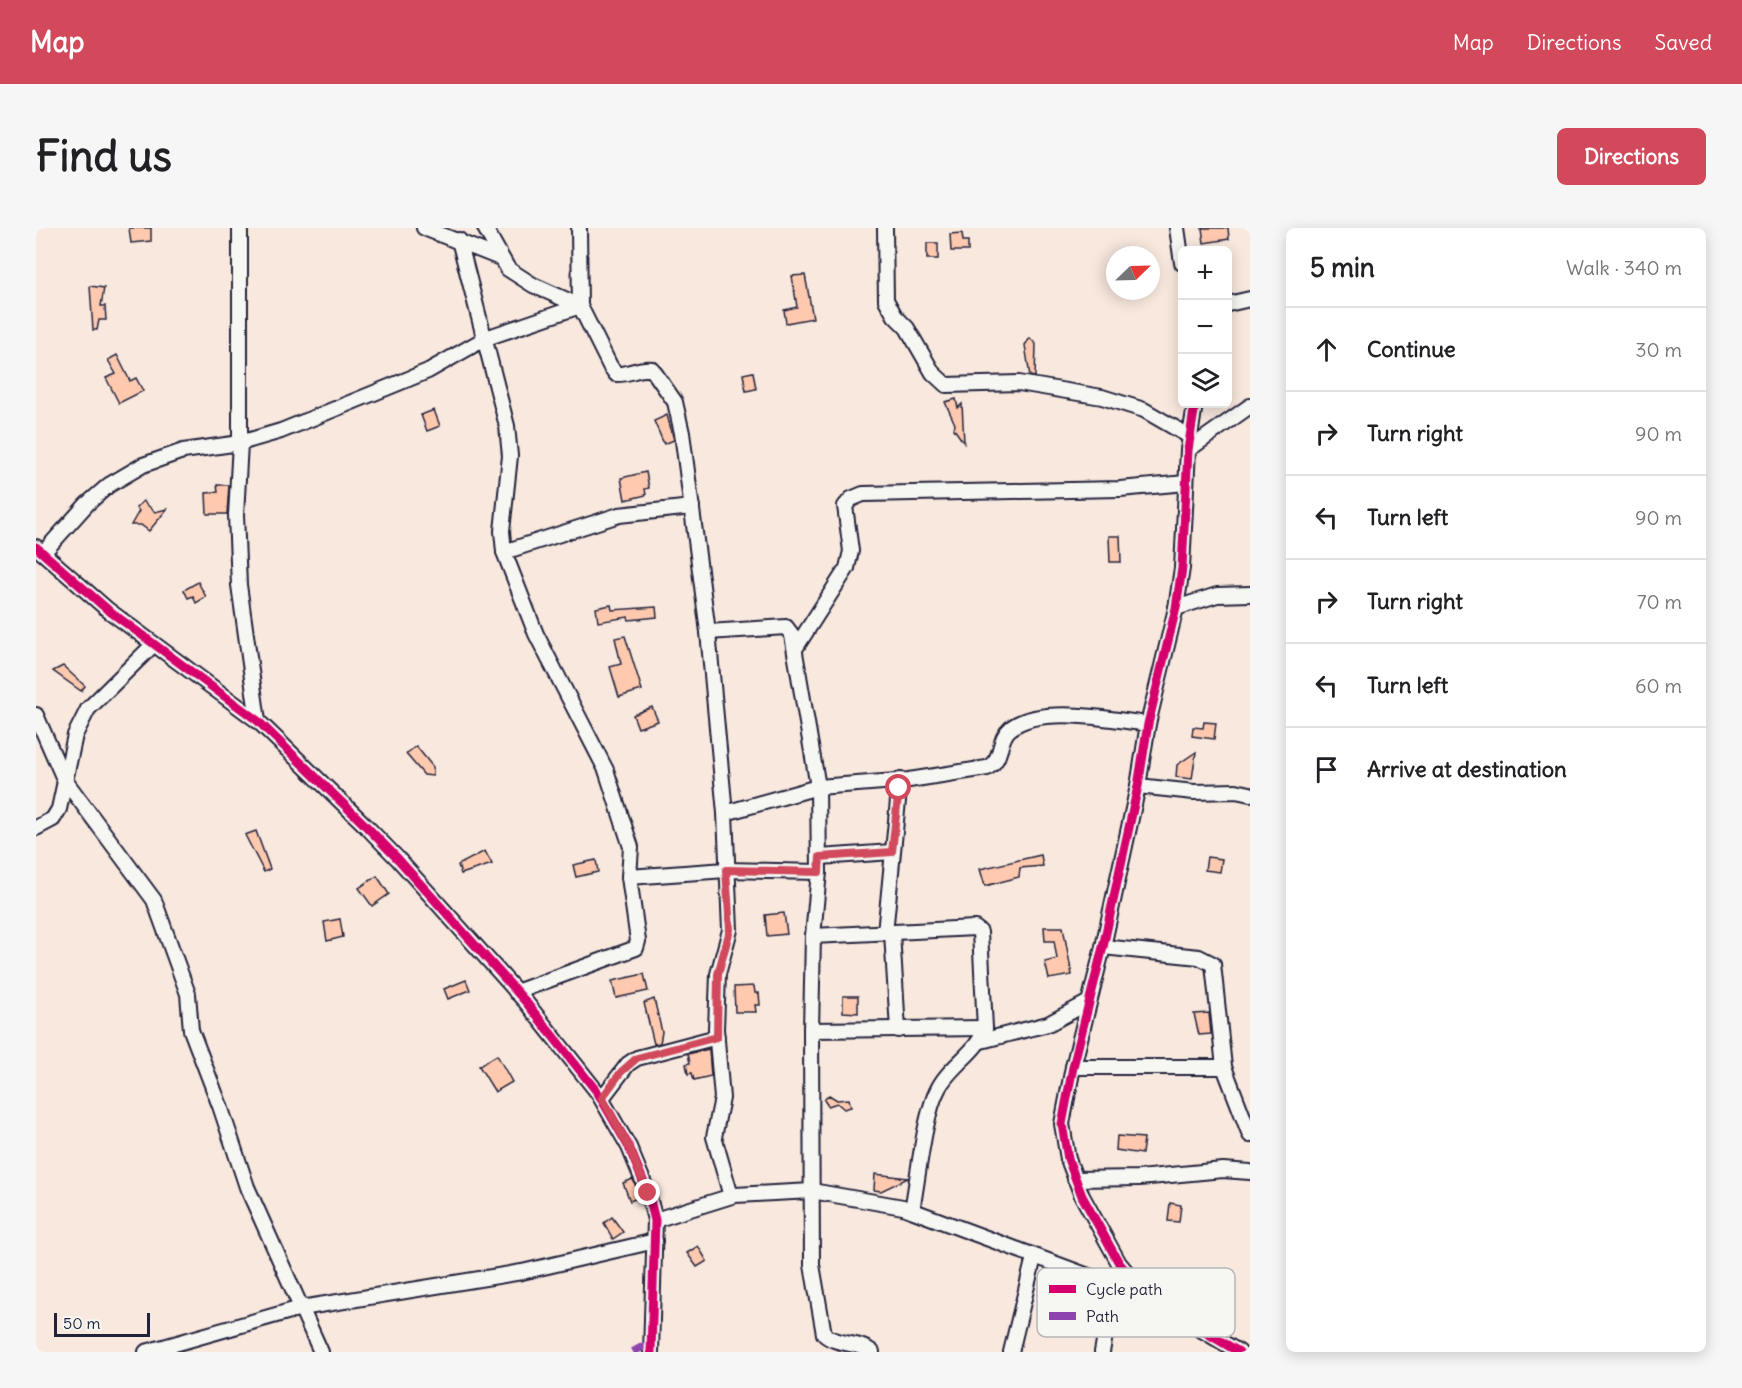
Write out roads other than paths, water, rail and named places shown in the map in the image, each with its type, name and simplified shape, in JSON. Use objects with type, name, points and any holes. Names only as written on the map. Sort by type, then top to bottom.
[{"type":"street","points":[[240,228],[240,443],[236,515],[239,585],[258,721]]},
{"type":"street","points":[[424,228],[500,258]]},
{"type":"street","points":[[485,228],[508,269],[518,277],[580,306]]},
{"type":"street","points":[[579,228],[580,306],[616,374],[626,375],[642,368],[652,369],[675,402],[682,433],[708,632],[725,813],[730,930],[718,974],[717,1037],[722,1098],[714,1137],[731,1196]]},
{"type":"street","points":[[885,228],[886,300],[895,316],[907,328],[933,373],[946,385],[1018,383],[1102,397],[1144,410],[1189,435]]},
{"type":"street","points":[[1177,228],[1180,246]]},
{"type":"street","points":[[459,240],[507,426],[510,456],[502,531],[504,552],[536,633],[606,770],[631,847],[629,877],[638,941],[636,948],[516,992]]},
{"type":"street","points":[[1232,303],[1250,299]]},
{"type":"street","points":[[580,306],[486,338],[428,371],[281,431],[240,443],[183,451],[143,465],[109,485],[39,550],[153,645],[258,721],[398,859],[516,992],[602,1098],[629,1147],[648,1193],[655,1220],[651,1352]]},
{"type":"street","points":[[1188,450],[1250,406]]},
{"type":"street","points":[[1123,1268],[1076,1179],[1063,1141],[1062,1124],[1138,786],[1148,724],[1176,608],[1186,528],[1189,435],[1194,408]]},
{"type":"street","points":[[795,649],[847,568],[851,551],[845,506],[857,496],[863,494],[1120,489],[1186,483]]},
{"type":"street","points":[[504,552],[619,515],[692,507]]},
{"type":"street","points":[[1176,608],[1217,595],[1250,594]]},
{"type":"street","points":[[708,632],[786,627],[792,634],[818,787],[820,857],[813,936],[811,1030],[812,1265],[824,1334],[830,1340],[864,1346],[872,1352]]},
{"type":"street","points":[[36,828],[53,819],[59,809],[75,735],[88,709],[153,645]]},
{"type":"street","points":[[725,813],[818,787],[900,780],[992,765],[999,756],[1005,734],[1018,724],[1030,720],[1068,714],[1148,724]]},
{"type":"street","points":[[36,715],[64,778],[154,900],[188,994],[191,1030],[243,1178],[321,1352]]},
{"type":"street","points":[[898,1030],[888,933],[892,852],[900,780]]},
{"type":"street","points":[[1138,786],[1194,792],[1236,791],[1250,794]]},
{"type":"street","points":[[820,857],[892,852]]},
{"type":"street","points":[[629,877],[726,870],[819,872]]},
{"type":"street","points":[[813,936],[975,928],[979,930],[983,1034],[949,1072],[935,1095],[912,1210]]},
{"type":"street","points":[[1103,947],[1199,957],[1210,961],[1216,970],[1224,1067],[1250,1135]]},
{"type":"street","points":[[811,1030],[898,1030],[983,1034],[1047,1024],[1089,1002]]},
{"type":"street","points":[[602,1098],[621,1072],[637,1058],[717,1037]]},
{"type":"street","points":[[1073,1067],[1224,1067]]},
{"type":"street","points":[[1076,1179],[1139,1178],[1207,1171],[1250,1172]]},
{"type":"street","points":[[655,1220],[731,1196],[812,1191],[912,1210],[1067,1268]]},
{"type":"street","points":[[146,1352],[301,1308],[522,1272],[655,1241]]},
{"type":"street","points":[[1011,1352],[1034,1257]]},
{"type":"street","points":[[1102,1352],[1105,1337]]},
{"type":"street","points":[[1214,1337],[1239,1352]]}]
